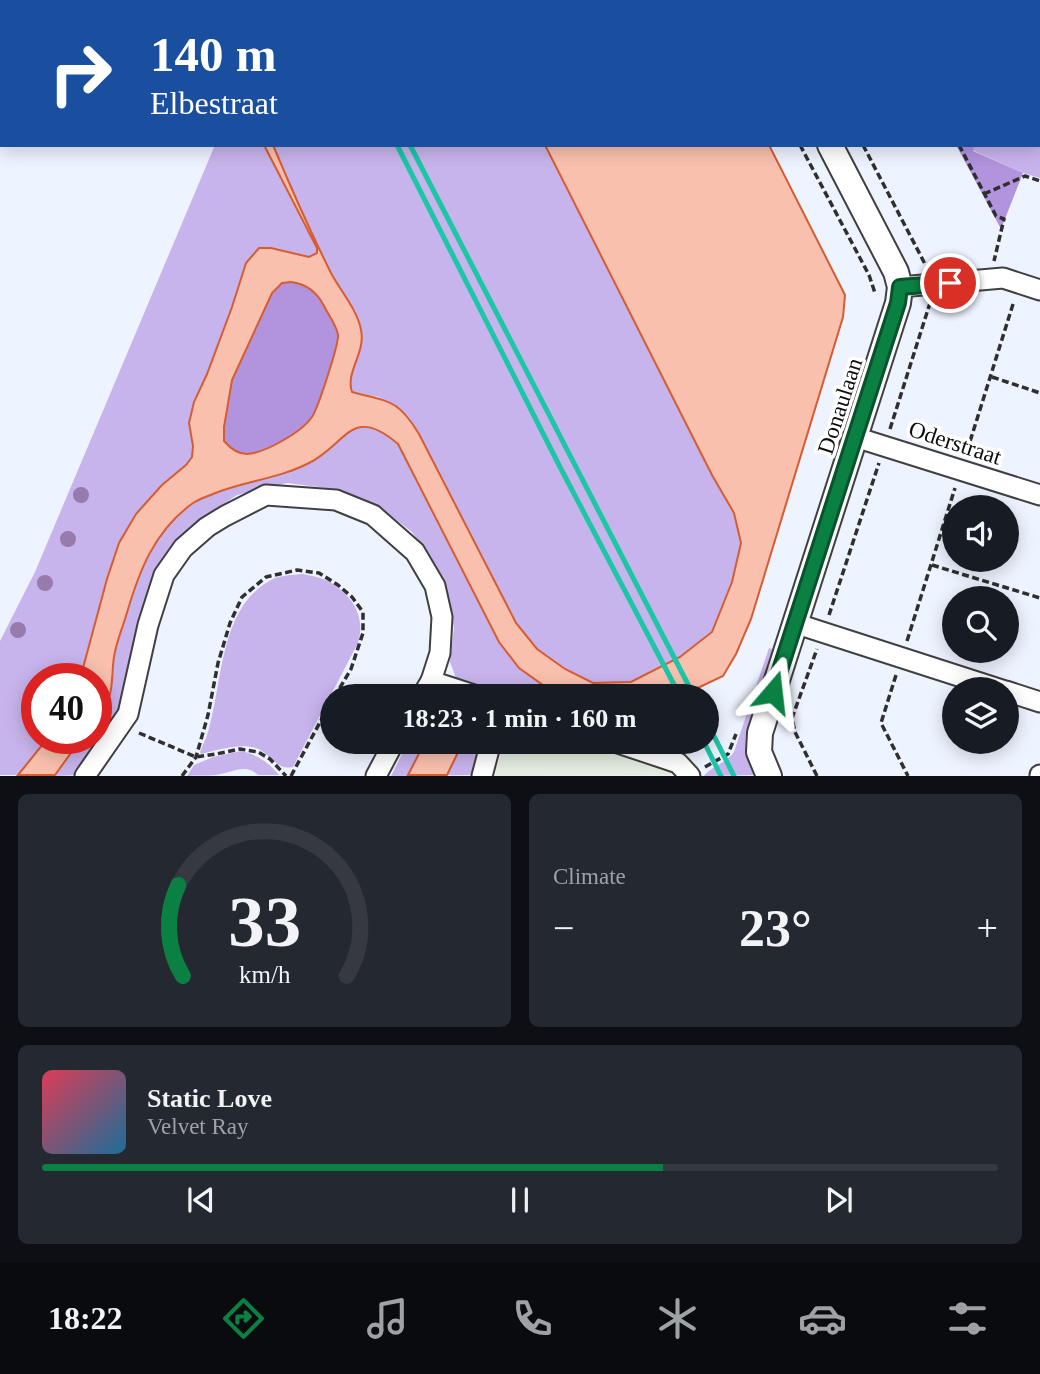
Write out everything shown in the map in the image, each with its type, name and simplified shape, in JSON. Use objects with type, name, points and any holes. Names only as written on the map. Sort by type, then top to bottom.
[{"type":"street","points":[[831,147],[896,272],[900,287],[1003,278],[1040,290]]},
{"type":"street","name":"Donaulaan","points":[[769,775],[759,752],[760,733],[898,303],[900,287]]},
{"type":"street","name":"Oderstraat","points":[[855,437],[1040,495]]},
{"type":"street","points":[[85,775],[128,714],[148,625],[164,575],[183,548],[207,527],[266,495],[336,500],[373,515],[415,552],[435,586],[442,617],[440,653],[428,684]]},
{"type":"street","points":[[794,623],[964,677]]},
{"type":"street","points":[[1019,695],[1040,702]]},
{"type":"street","points":[[376,775],[387,754]]},
{"type":"street","points":[[482,775],[488,754]]},
{"type":"street","points":[[651,754],[678,763],[690,775]]},
{"type":"path","points":[[801,147],[869,275],[875,292],[873,300]]},
{"type":"path","points":[[960,147],[996,216],[1004,219],[989,280]]},
{"type":"path","points":[[984,194],[1025,176],[1040,181]]},
{"type":"path","points":[[908,775],[881,723],[1020,284]]},
{"type":"path","points":[[991,377],[1040,393]]},
{"type":"path","points":[[932,565],[1040,598]]},
{"type":"path","points":[[183,775],[195,757],[208,715],[218,663],[230,623],[242,597],[266,577],[297,570],[319,573],[352,597],[363,612],[363,633],[351,669],[342,684]]},
{"type":"path","points":[[817,775],[794,732],[792,718],[824,632]]},
{"type":"path","points":[[119,725],[195,757],[240,749],[258,752],[289,775],[320,722]]},
{"type":"path","points":[[690,775],[728,754],[736,734]]},
{"type":"shaded area","points":[[214,147],[265,147],[317,248],[317,253],[309,257],[271,248],[246,263],[207,374],[194,402],[189,423],[192,457],[162,485],[107,579],[84,663],[21,663],[21,754],[35,754],[18,775],[0,775],[0,641],[35,572]]},
{"type":"shaded area","points":[[265,147],[274,147],[323,257],[359,323],[362,338],[351,377],[352,392],[391,404],[412,423],[516,623],[537,649],[565,669],[593,683],[631,682],[680,657],[712,632],[732,582],[741,543],[734,513],[712,475],[546,147],[770,147],[845,295],[843,317],[751,619],[723,676],[706,684],[542,684],[519,668],[499,642],[398,444],[370,427],[359,427],[350,431],[309,463],[198,500],[179,514],[158,539],[136,583],[116,647],[112,685],[112,663],[84,663],[119,543],[136,514],[192,457],[189,423],[194,402],[207,374],[246,263],[259,248],[271,248],[309,257],[317,253],[317,248]],"holes":[[[291,282],[311,290],[332,320],[338,335],[319,402],[307,423],[282,441],[255,453],[240,453],[224,441],[232,380],[272,293],[282,283]]]},
{"type":"shaded area","points":[[274,147],[546,147],[712,475],[734,513],[741,543],[732,582],[712,632],[680,657],[631,682],[593,683],[565,669],[537,649],[515,623],[408,416],[379,397],[352,392],[350,384],[361,329],[326,263]]},
{"type":"shaded area","points":[[957,147],[974,147],[973,151],[1023,173],[1001,229]]},
{"type":"shaded area","points":[[973,147],[1040,147],[1040,178],[1023,173],[972,150]]},
{"type":"shaded area","points":[[291,282],[307,287],[315,293],[334,324],[338,335],[332,363],[315,411],[307,423],[269,447],[242,453],[224,442],[232,380],[272,293],[282,283]]},
{"type":"shaded area","points":[[365,425],[385,433],[398,444],[499,642],[519,668],[542,684],[465,684],[456,678],[450,662],[454,627],[444,587],[435,566],[412,532],[378,506],[335,489],[287,483],[237,495],[193,525],[159,564],[131,650],[120,713],[112,725],[114,655],[134,589],[148,554],[167,526],[194,502],[231,487],[277,476],[336,442],[348,431]]},
{"type":"shaded area","points":[[303,574],[317,577],[345,594],[359,616],[358,643],[337,684],[320,684],[320,715],[293,767],[282,766],[261,750],[243,746],[201,754],[232,627],[241,609],[254,593],[271,580]]},
{"type":"shaded area","points":[[769,648],[775,650],[747,739],[747,753],[757,775],[704,776],[734,752]]},
{"type":"shaded area","points":[[241,751],[262,760],[279,775],[258,775],[243,769],[215,775],[187,776],[194,765],[213,757]]},
{"type":"shaded area","points":[[35,754],[70,754],[55,775],[18,775]]},
{"type":"shaded area","points":[[70,754],[92,754],[78,775],[55,776]]},
{"type":"shaded area","points":[[402,754],[482,754],[475,775],[391,776]]},
{"type":"shaded area","points":[[419,754],[457,754],[447,775],[408,775]]},
{"type":"shaded area","points":[[501,754],[680,754],[690,757],[701,775],[494,776]]},
{"type":"railway","points":[[398,147],[674,684]]},
{"type":"railway","points":[[411,147],[688,684]]},
{"type":"railway","points":[[719,746],[734,776]]},
{"type":"railway","points":[[710,754],[721,776]]},
{"type":"route","points":[[773,692],[898,303],[900,287],[950,283]]}]
